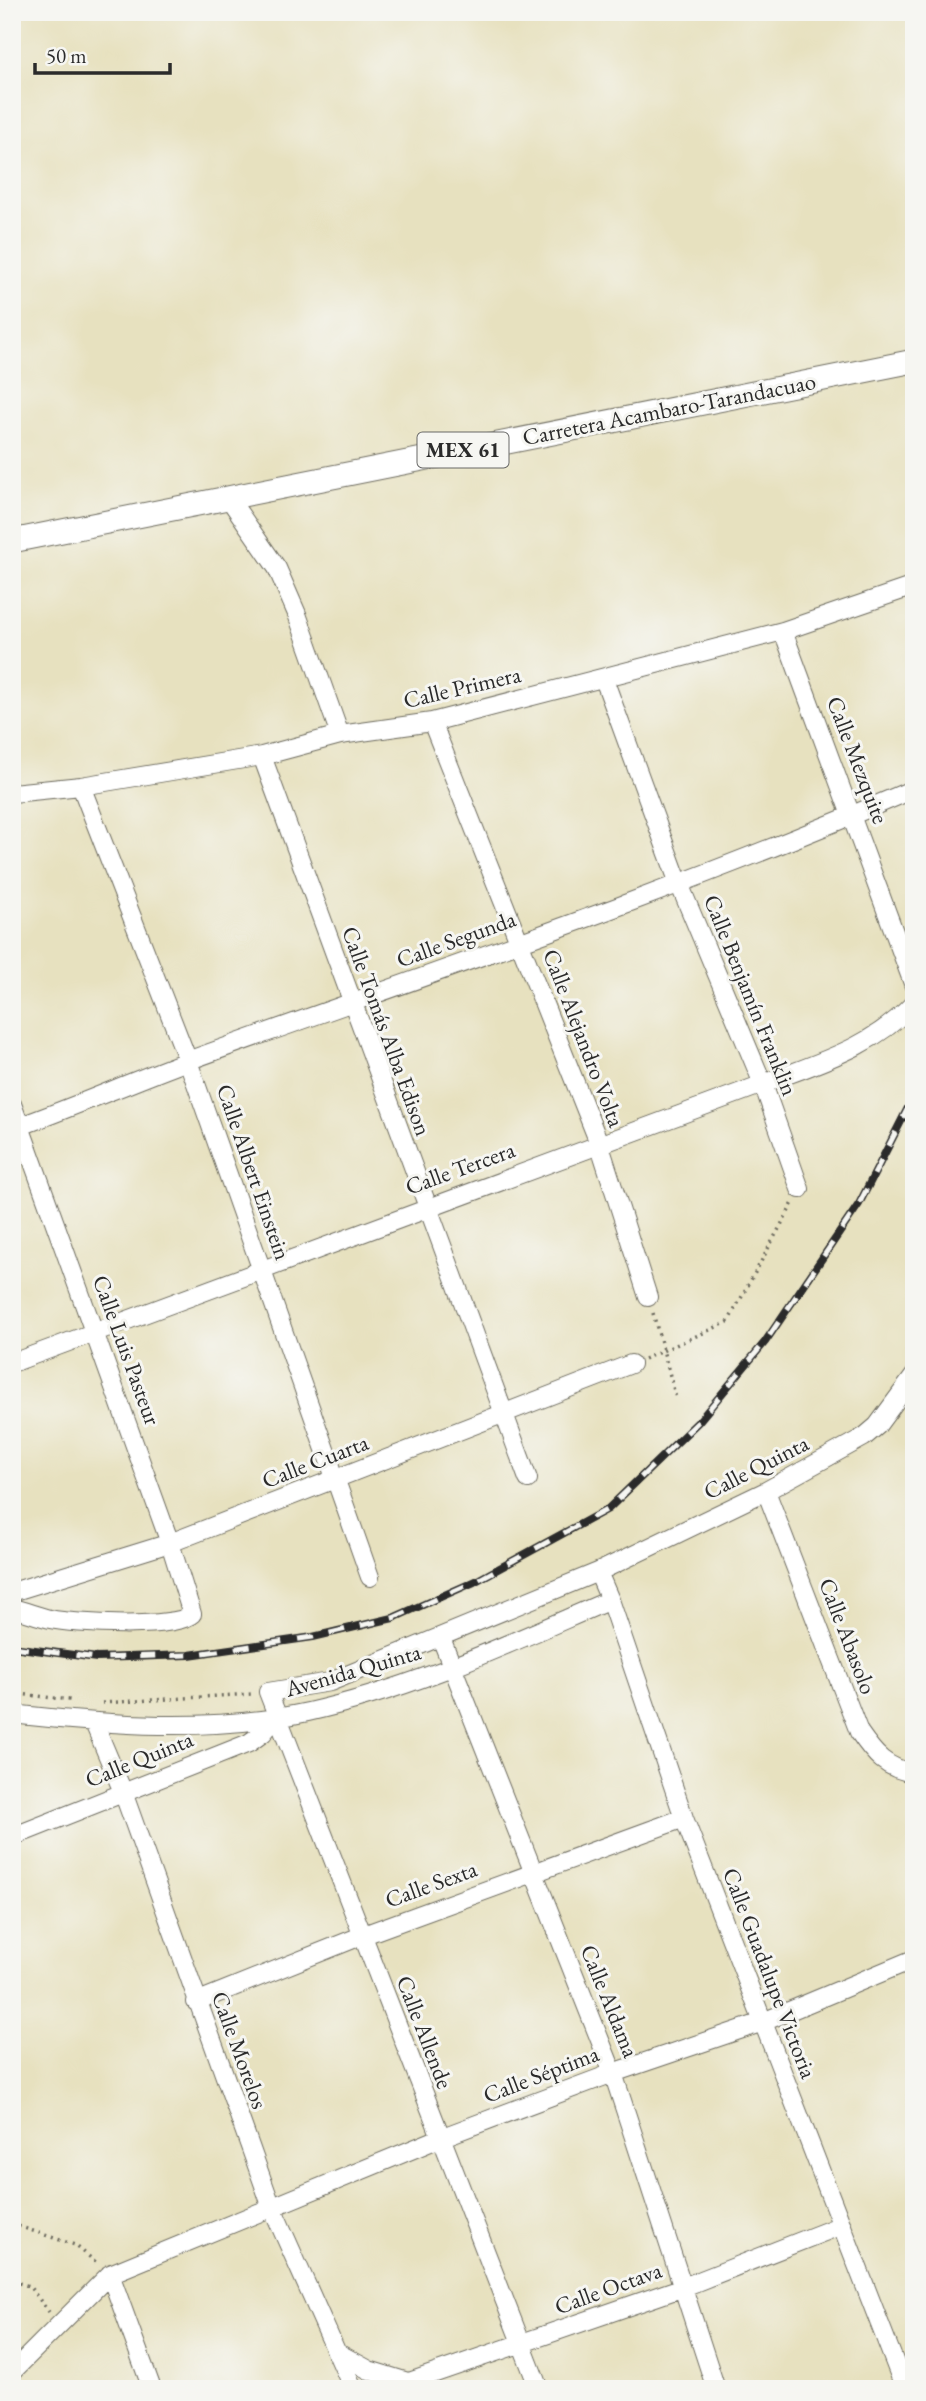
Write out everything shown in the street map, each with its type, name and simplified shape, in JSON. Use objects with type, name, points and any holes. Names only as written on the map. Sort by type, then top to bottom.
[{"type":"main road","name":"Carretera Acambaro-Tarandacuao","points":[[12,541],[914,361]]},
{"type":"street","points":[[228,497],[277,568],[298,614],[340,735]]},
{"type":"street","name":"Calle Primera","points":[[12,793],[81,786],[262,756],[340,735],[432,722],[783,632],[914,586]]},
{"type":"street","name":"Calle Mezquite","points":[[783,632],[914,986]]},
{"type":"street","name":"Calle Benjamín Franklin","points":[[604,678],[678,881],[763,1084],[800,1189]]},
{"type":"street","name":"Calle Alejandro Volta","points":[[432,722],[599,1143],[648,1297]]},
{"type":"street","name":"Calle Tomás Alba Edison","points":[[262,756],[351,1004],[528,1479]]},
{"type":"street","name":"Calle Albert Einstein","points":[[81,786],[188,1060],[370,1577]]},
{"type":"street","name":"Calle Segunda","points":[[16,1128],[188,1060],[351,1004],[853,816],[914,789]]},
{"type":"street","name":"Calle Tercera","points":[[12,1363],[261,1268],[763,1084],[868,1042],[893,1025],[914,1003]]},
{"type":"street","name":"Calle Luis Pasteur","points":[[12,1104],[16,1128],[96,1332],[192,1614],[180,1621],[134,1624],[52,1619],[12,1608]]},
{"type":"street","name":"Calle Cuarta","points":[[12,1592],[170,1543],[631,1364]]},
{"type":"street","name":"Calle Quinta","points":[[598,1572],[766,1491],[864,1437],[877,1426],[914,1376]]},
{"type":"street","name":"Calle Abasolo","points":[[766,1491],[859,1732],[875,1756],[897,1771],[914,1773]]},
{"type":"street","name":"Calle Guadalupe Victoria","points":[[598,1572],[684,1818],[905,2389]]},
{"type":"street","name":"Avenida Quinta","points":[[268,1692],[330,1682],[598,1572]]},
{"type":"street","name":"Avenida Quinta","points":[[12,1714],[94,1723],[198,1723],[277,1716],[365,1698],[452,1667],[610,1600]]},
{"type":"street","name":"Calle Aldama","points":[[441,1638],[613,2073],[716,2389]]},
{"type":"street","name":"Calle Allende","points":[[268,1692],[539,2389]]},
{"type":"street","name":"Calle Quinta","points":[[12,1836],[249,1743],[263,1733],[277,1716]]},
{"type":"street","name":"Calle Morelos","points":[[94,1723],[123,1792],[271,2206],[353,2389]]},
{"type":"street","name":"Calle Sexta","points":[[196,2002],[361,1936],[684,1818]]},
{"type":"street","name":"Calle Séptima","points":[[110,2274],[440,2138],[613,2073],[763,2022],[914,1959]]},
{"type":"street","name":"Calle Octava","points":[[389,2389],[681,2288],[842,2225]]},
{"type":"street","points":[[12,2372],[110,2274],[152,2389]]},
{"type":"street","points":[[336,2352],[369,2370],[408,2382]]},
{"type":"path","points":[[631,1364],[728,1322],[800,1189]]},
{"type":"path","points":[[648,1297],[676,1398]]},
{"type":"path","name":"Avenida Quinta","points":[[94,1704],[268,1692]]},
{"type":"path","points":[[12,1693],[80,1702]]},
{"type":"path","points":[[12,2224],[75,2245],[110,2274]]},
{"type":"path","points":[[12,2281],[29,2286],[60,2326]]},
{"type":"railway","points":[[12,1647],[97,1658],[189,1655],[313,1637],[393,1618],[474,1582],[608,1509],[699,1421],[765,1342],[859,1204],[914,1096]]}]
